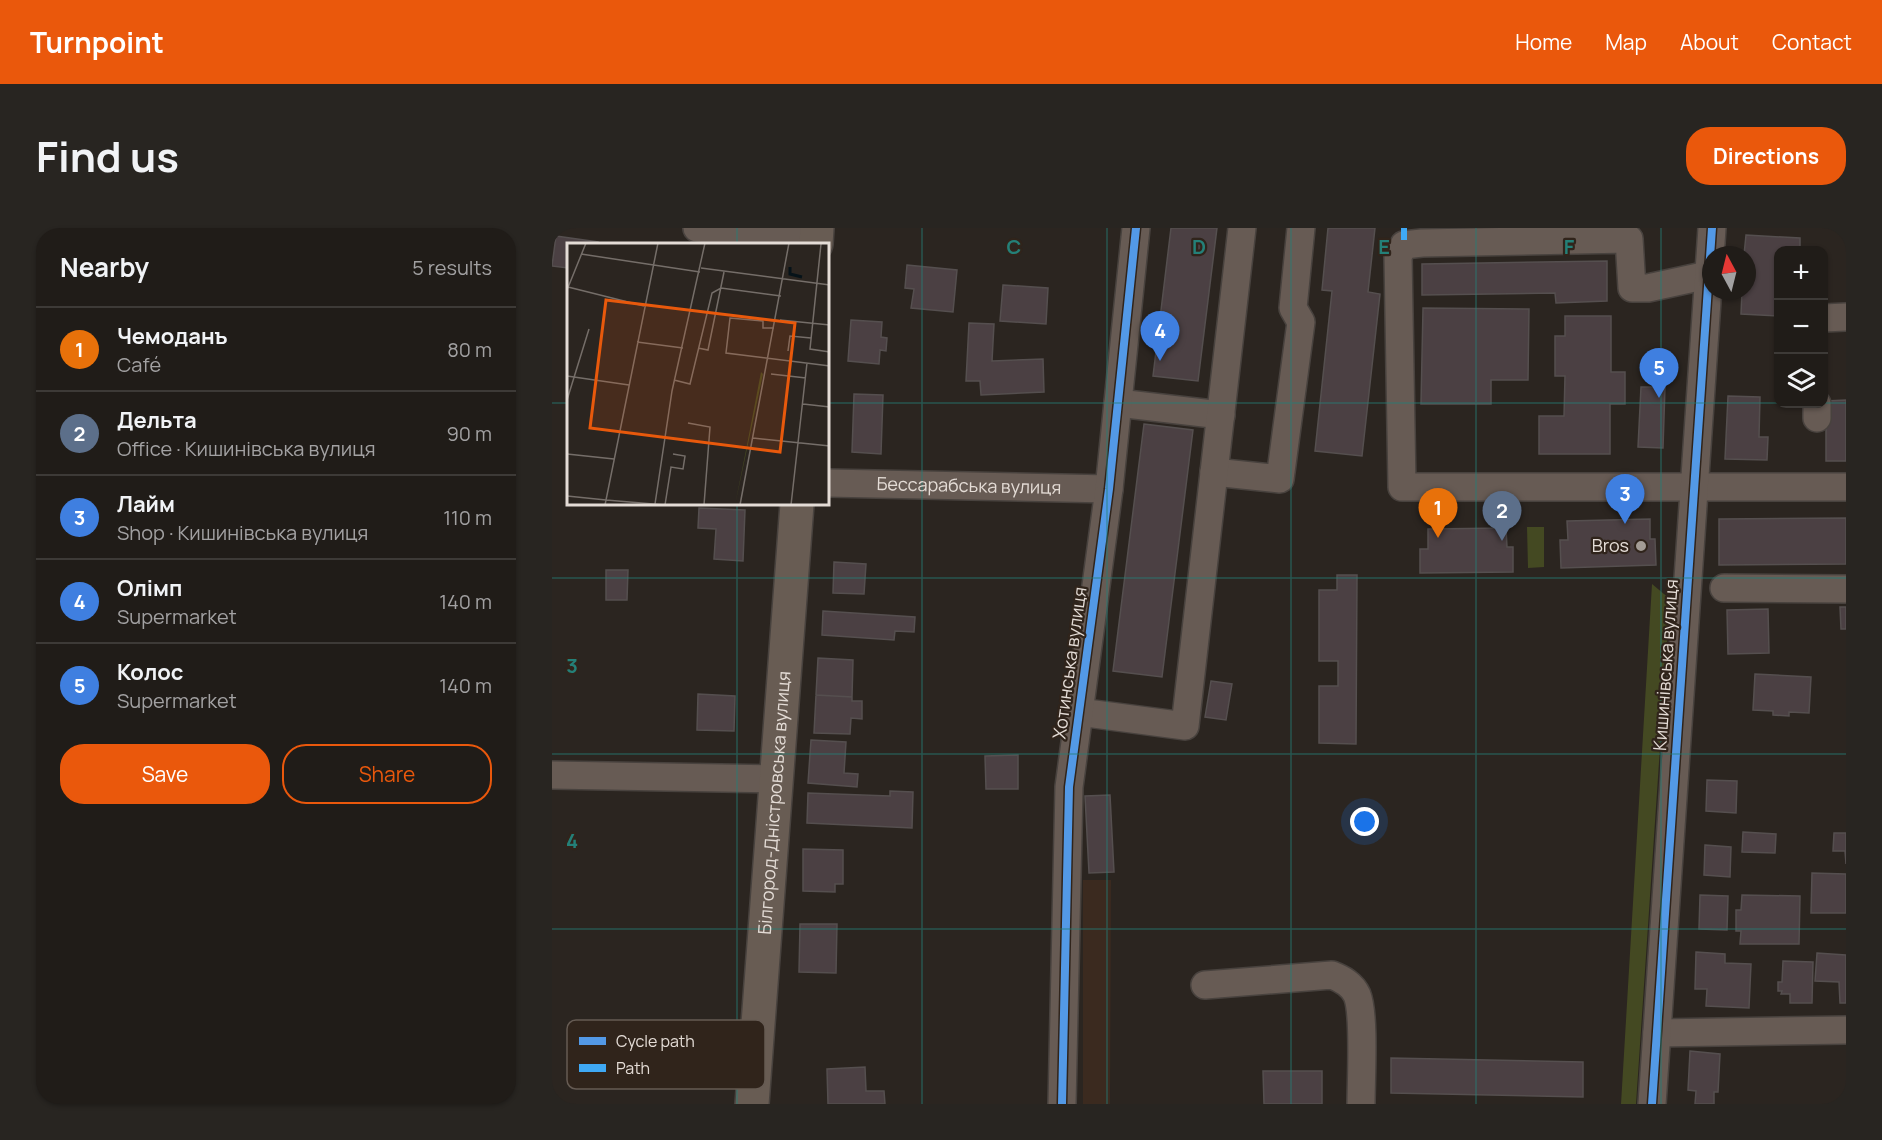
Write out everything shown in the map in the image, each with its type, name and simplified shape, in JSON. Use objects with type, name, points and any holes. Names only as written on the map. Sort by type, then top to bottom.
[{"type":"main road","name":"Білгород-Дністровська вулиця","points":[[758,1020],[796,506]]},
{"type":"main road","name":"Білгород-Дністровська вулиця","points":[[752,1104],[753,1089]]},
{"type":"street","points":[[697,228],[816,237]]},
{"type":"street","name":"Хотинська вулиця","points":[[1062,1104],[1069,787],[1109,489],[1136,228]]},
{"type":"street","points":[[1079,712],[1185,726],[1242,228]]},
{"type":"street","points":[[1214,472],[1280,479],[1301,322],[1293,308],[1301,228]]},
{"type":"street","name":"Кишинівська вулиця","points":[[1710,246],[1712,228]]},
{"type":"street","points":[[1702,276],[1648,288],[1632,288],[1629,239],[1404,245],[1398,256],[1402,487],[1846,487]]},
{"type":"street","name":"Кишинівська вулиця","points":[[1652,1104],[1706,300]]},
{"type":"street","points":[[1828,318],[1846,317]]},
{"type":"street","points":[[1118,403],[1221,416]]},
{"type":"street","name":"Бессарабська вулиця","points":[[830,483],[1109,489]]},
{"type":"street","points":[[1724,588],[1846,589]]},
{"type":"street","points":[[552,775],[776,778]]},
{"type":"street","points":[[1205,985],[1332,975],[1347,981],[1357,994],[1360,1010],[1361,1104]]},
{"type":"street","points":[[1657,1034],[1846,1030]]},
{"type":"shaded area","points":[[1083,880],[1111,880],[1110,1104],[1083,1104]]},
{"type":"green space","points":[[1527,527],[1544,527],[1544,567],[1528,568]]},
{"type":"green space","points":[[1652,584],[1670,599],[1636,1104],[1621,1104]]},
{"type":"building","points":[[1171,228],[1217,228],[1198,381],[1153,376]]},
{"type":"building","points":[[1328,228],[1375,228],[1368,292],[1380,294],[1362,456],[1315,451],[1332,291],[1322,290]]},
{"type":"building","points":[[1746,235],[1800,238],[1800,246],[1774,246],[1774,316],[1741,314],[1742,300],[1756,300],[1756,246],[1745,246]]},
{"type":"building","points":[[556,236],[598,242],[567,243],[567,268],[552,266]]},
{"type":"building","points":[[1607,261],[1607,301],[1556,303],[1555,293],[1422,295],[1422,264]]},
{"type":"building","points":[[907,265],[957,270],[953,312],[911,308],[914,289],[905,288]]},
{"type":"building","points":[[1003,285],[1048,288],[1046,324],[1000,321]]},
{"type":"building","points":[[1423,308],[1529,309],[1528,380],[1491,380],[1491,404],[1421,404]]},
{"type":"building","points":[[1565,316],[1611,316],[1611,372],[1625,372],[1625,404],[1610,404],[1610,454],[1539,454],[1539,416],[1564,416],[1565,376],[1555,376],[1555,336],[1565,336]]},
{"type":"building","points":[[851,320],[882,322],[881,337],[887,338],[886,351],[880,350],[879,364],[848,361]]},
{"type":"building","points":[[969,323],[994,324],[992,361],[1043,359],[1044,392],[981,395],[980,381],[966,381]]},
{"type":"building","points":[[1641,387],[1665,387],[1663,448],[1638,447]]},
{"type":"building","points":[[854,394],[883,395],[881,454],[852,452]]},
{"type":"building","points":[[1728,396],[1760,397],[1759,437],[1768,437],[1767,460],[1725,459]]},
{"type":"building","points":[[1846,400],[1846,461],[1826,461],[1828,401]]},
{"type":"building","points":[[1144,424],[1193,430],[1162,677],[1113,671]]},
{"type":"building","points":[[699,508],[745,510],[743,561],[714,559],[716,529],[698,528]]},
{"type":"building","points":[[1846,518],[1846,564],[1719,565],[1719,519]]},
{"type":"building","points":[[1650,519],[1650,539],[1655,539],[1656,565],[1561,568],[1560,540],[1568,540],[1567,521]]},
{"type":"building","points":[[1506,528],[1507,547],[1513,547],[1513,572],[1420,573],[1420,549],[1428,549],[1428,529]]},
{"type":"building","points":[[834,562],[866,564],[864,594],[833,593]]},
{"type":"building","points":[[606,570],[628,570],[627,600],[606,600]]},
{"type":"building","points":[[1337,575],[1357,575],[1356,744],[1319,743],[1319,686],[1338,686],[1338,661],[1319,661],[1319,590],[1337,590]]},
{"type":"building","points":[[1840,607],[1846,607],[1846,629],[1841,629]]},
{"type":"building","points":[[1768,609],[1769,653],[1728,654],[1727,610]]},
{"type":"building","points":[[823,611],[915,617],[914,632],[895,631],[894,640],[822,635]]},
{"type":"building","points":[[818,658],[853,660],[852,697],[816,695]]},
{"type":"building","points":[[1755,674],[1811,677],[1809,713],[1789,712],[1789,716],[1773,715],[1773,711],[1753,710]]},
{"type":"building","points":[[1211,681],[1232,684],[1226,720],[1205,717]]},
{"type":"building","points":[[698,694],[735,696],[734,731],[697,730]]},
{"type":"building","points":[[816,695],[852,697],[852,701],[862,701],[862,719],[851,718],[850,734],[814,733]]},
{"type":"building","points":[[811,740],[846,742],[844,773],[858,774],[857,787],[808,783]]},
{"type":"building","points":[[1018,755],[1018,789],[986,789],[985,756]]},
{"type":"building","points":[[1707,780],[1737,781],[1736,813],[1706,811]]},
{"type":"building","points":[[890,791],[913,792],[912,828],[807,823],[808,793],[890,796]]},
{"type":"building","points":[[1110,795],[1114,872],[1089,873],[1085,796]]},
{"type":"building","points":[[1743,832],[1776,834],[1775,853],[1742,852]]},
{"type":"building","points":[[1834,833],[1846,833],[1846,864],[1845,851],[1833,851]]},
{"type":"building","points":[[1705,845],[1731,847],[1730,877],[1704,875]]},
{"type":"building","points":[[803,849],[843,850],[843,884],[835,884],[835,892],[803,891]]},
{"type":"building","points":[[1812,873],[1846,874],[1846,913],[1811,913]]},
{"type":"building","points":[[1700,895],[1728,896],[1727,930],[1699,929]]},
{"type":"building","points":[[1742,895],[1800,896],[1799,944],[1740,944],[1741,931],[1736,931],[1736,910],[1741,910]]},
{"type":"building","points":[[800,924],[837,924],[836,973],[799,972]]},
{"type":"building","points":[[1696,952],[1725,954],[1725,963],[1751,964],[1749,1008],[1706,1006],[1707,989],[1695,989]]},
{"type":"building","points":[[1817,953],[1846,955],[1846,1003],[1840,1003],[1839,982],[1815,981]]},
{"type":"building","points":[[1783,961],[1813,962],[1812,1003],[1790,1003],[1790,994],[1781,994],[1782,991],[1778,991],[1778,982],[1782,982]]},
{"type":"building","points":[[1690,1051],[1720,1054],[1718,1092],[1714,1092],[1714,1104],[1695,1104],[1696,1091],[1688,1090]]},
{"type":"building","points":[[1391,1058],[1583,1062],[1583,1097],[1391,1093]]},
{"type":"building","points":[[865,1067],[866,1091],[884,1091],[885,1104],[828,1104],[827,1069]]},
{"type":"building","points":[[1263,1071],[1322,1071],[1322,1104],[1264,1104]]},
{"type":"marked path","points":[[1404,228],[1404,245]]},
{"type":"cycle path","points":[[1062,1104],[1069,787],[1109,489],[1136,228]]},
{"type":"cycle path","points":[[1652,1104],[1712,228]]},
{"type":"place","name":"Олімп","points":[[1160,361]]},
{"type":"place","name":"Колос","points":[[1659,398]]},
{"type":"place","name":"Лайм","points":[[1625,524]]},
{"type":"place","name":"Чемоданъ","points":[[1438,538]]},
{"type":"place","name":"Дельта","points":[[1502,541]]},
{"type":"place","name":"Bros","points":[[1641,546]]}]
